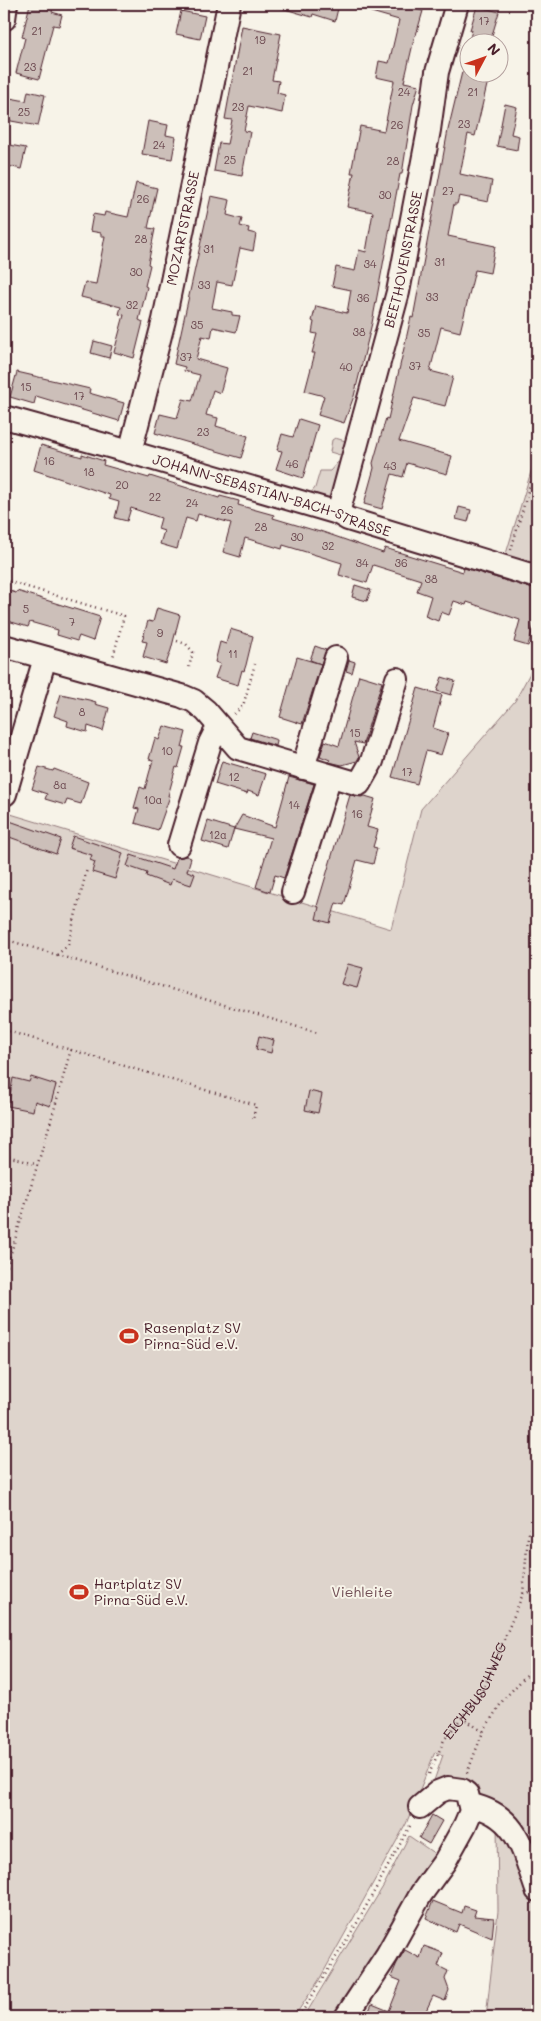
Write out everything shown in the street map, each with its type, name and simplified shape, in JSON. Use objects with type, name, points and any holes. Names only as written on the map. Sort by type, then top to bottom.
[{"type":"street","points":[[4,19],[6,4]]},
{"type":"street","name":"MOZARTSTRASSE","points":[[130,452],[164,320],[229,4]]},
{"type":"street","name":"BEETHOVENSTRASSE","points":[[338,513],[398,292],[429,130],[436,72],[457,4]]},
{"type":"street","name":"JOHANN-SEBASTIAN-BACH-STRASSE","points":[[4,417],[338,513],[348,519],[537,577]]},
{"type":"street","points":[[4,646],[182,696],[194,701],[206,711],[238,748],[360,784],[372,761],[397,680]]},
{"type":"street","points":[[5,794],[44,658]]},
{"type":"street","points":[[303,768],[336,658]]},
{"type":"street","points":[[180,846],[210,743],[218,727]]},
{"type":"street","points":[[293,892],[330,776]]},
{"type":"street","points":[[420,1808],[438,1792],[448,1788],[486,1808],[503,1820],[519,1838],[537,1890]]},
{"type":"street","points":[[346,2017],[422,1894],[445,1861],[470,1816],[464,1797]]},
{"type":"path","points":[[506,568],[537,460]]},
{"type":"path","points":[[4,580],[124,616],[108,676]]},
{"type":"path","points":[[178,641],[186,644],[193,652],[189,667]]},
{"type":"path","points":[[218,727],[243,706],[255,664]]},
{"type":"path","points":[[57,955],[68,945],[87,869]]},
{"type":"path","points":[[4,939],[318,1033]]},
{"type":"path","points":[[4,1030],[256,1105],[253,1119]]},
{"type":"path","points":[[4,1276],[71,1049]]},
{"type":"path","points":[[4,1155],[38,1165]]},
{"type":"path","name":"EICHBUSCHWEG","points":[[299,2017],[357,1923],[420,1808],[429,1774],[444,1740],[482,1692],[523,1594],[528,1536],[537,1506]]},
{"type":"path","points":[[523,1594],[537,1589]]},
{"type":"path","points":[[464,1797],[463,1782],[483,1732],[503,1700],[537,1664]]},
{"type":"path","points":[[462,1717],[483,1732]]},
{"type":"green space","points":[[335,438],[353,443],[351,450],[340,455],[330,452],[332,440]]},
{"type":"green space","points":[[537,452],[537,572],[505,557]]},
{"type":"green space","points":[[348,458],[336,493],[324,500],[309,495],[315,488],[320,471],[330,471],[337,463]]},
{"type":"green space","name":"Viehleite","points":[[537,660],[537,2017],[486,2017],[498,1911],[497,1822],[487,1802],[430,1792],[443,1755],[435,1752],[406,1824],[319,1980],[294,2017],[4,2017],[4,812],[391,929],[421,809],[515,701]]},
{"type":"green space","points":[[409,1836],[441,1858],[408,1900],[333,2017],[304,2017],[384,1885]]},
{"type":"building","points":[[30,4],[54,4],[52,12],[62,15],[59,26],[53,25],[39,79],[16,73],[25,38],[22,37]]},
{"type":"building","points":[[279,4],[339,4],[335,21],[313,14],[312,17],[278,7]]},
{"type":"building","points":[[355,4],[395,4],[423,11],[415,35],[404,82],[419,85],[413,105],[402,174],[400,174],[372,323],[354,396],[344,423],[318,415],[324,396],[305,391],[315,353],[312,353],[317,334],[312,333],[314,322],[312,321],[316,306],[347,313],[351,290],[332,286],[336,267],[355,271],[359,250],[366,252],[373,212],[347,207],[354,173],[351,173],[360,126],[384,131],[394,81],[376,77],[379,61],[389,63],[399,20],[354,7]]},
{"type":"building","points":[[477,6],[499,12],[493,32],[472,32],[472,30],[470,30]]},
{"type":"building","points":[[181,11],[205,16],[200,39],[176,34]]},
{"type":"building","points":[[242,26],[281,34],[272,80],[279,81],[277,93],[285,95],[282,113],[249,106],[244,131],[250,132],[242,176],[214,171],[219,143],[227,144],[232,120],[225,119]]},
{"type":"building","points":[[460,82],[488,82],[475,136],[468,134],[460,174],[492,181],[488,202],[459,196],[457,204],[454,204],[448,236],[495,246],[490,273],[475,270],[460,332],[441,327],[430,371],[453,377],[445,406],[414,398],[399,441],[452,456],[447,474],[407,463],[403,477],[392,474],[382,509],[364,504],[374,468],[373,463],[386,418],[388,419],[411,317],[413,318],[448,130]]},
{"type":"building","points":[[28,91],[45,95],[38,126],[6,120],[10,98],[26,101]]},
{"type":"building","points":[[505,104],[517,107],[511,134],[519,136],[517,150],[497,146]]},
{"type":"building","points":[[148,121],[168,125],[166,135],[176,137],[172,159],[142,154]]},
{"type":"building","points":[[4,144],[26,148],[21,169],[4,165]]},
{"type":"building","points":[[136,183],[157,188],[148,228],[155,229],[148,264],[150,265],[145,286],[147,287],[139,320],[143,322],[134,358],[114,352],[124,315],[119,314],[121,307],[81,297],[85,282],[96,284],[105,236],[101,236],[101,233],[90,231],[93,214],[104,216],[105,212],[128,217]]},
{"type":"building","points":[[211,196],[230,200],[227,215],[242,219],[240,226],[249,228],[248,232],[256,234],[253,251],[240,248],[232,285],[217,282],[212,308],[232,312],[232,315],[240,316],[236,332],[213,327],[211,338],[202,336],[196,359],[227,368],[220,393],[213,390],[206,415],[218,418],[216,426],[248,436],[241,458],[155,433],[160,414],[177,418],[183,399],[192,401],[200,375],[184,371],[185,367],[174,364]]},
{"type":"building","points":[[94,341],[112,346],[109,358],[91,353]]},
{"type":"building","points":[[17,372],[90,389],[89,393],[124,403],[119,421],[36,396],[34,404],[10,397]]},
{"type":"building","points":[[299,419],[318,425],[303,478],[276,469],[282,451],[277,450],[282,434],[293,437]]},
{"type":"building","points":[[41,445],[82,457],[82,454],[104,461],[103,465],[149,478],[150,476],[219,498],[220,496],[239,501],[238,505],[274,515],[273,518],[320,531],[383,553],[385,548],[463,572],[464,568],[537,590],[537,614],[528,646],[514,642],[520,620],[467,602],[466,605],[454,601],[449,615],[441,612],[438,621],[425,616],[431,596],[417,591],[421,580],[373,565],[367,583],[339,575],[342,563],[283,545],[282,549],[245,538],[240,557],[223,552],[231,523],[198,514],[196,521],[186,518],[177,549],[160,544],[164,531],[158,529],[161,518],[131,508],[127,521],[115,518],[119,502],[109,499],[110,495],[34,470]]},
{"type":"building","points":[[459,507],[471,510],[468,522],[456,519]]},
{"type":"building","points":[[355,585],[371,590],[367,601],[352,597]]},
{"type":"building","points":[[4,589],[16,593],[17,591],[100,617],[93,641],[79,636],[77,641],[57,635],[58,630],[30,622],[28,627],[8,621],[9,616],[4,615]]},
{"type":"building","points":[[157,608],[180,615],[166,664],[143,657],[147,642],[142,641],[148,621],[153,622]]},
{"type":"building","points":[[230,629],[253,636],[246,665],[244,671],[242,670],[238,685],[215,678],[220,664],[215,662],[220,642],[226,644]]},
{"type":"building","points":[[315,646],[326,650],[321,664],[310,660]]},
{"type":"building","points":[[297,657],[321,664],[302,724],[280,717]]},
{"type":"building","points":[[349,660],[355,662],[352,673],[346,671]]},
{"type":"building","points":[[359,675],[382,682],[363,744],[354,742],[359,757],[357,761],[342,765],[329,762],[330,760],[320,756],[325,741],[339,746]]},
{"type":"building","points":[[442,677],[455,681],[451,695],[437,691]]},
{"type":"building","points":[[418,688],[442,695],[433,728],[448,733],[441,755],[426,751],[417,784],[392,777]]},
{"type":"building","points":[[61,694],[96,702],[95,704],[109,708],[103,731],[88,726],[87,732],[67,726],[68,721],[54,716]]},
{"type":"building","points":[[164,726],[186,732],[182,747],[184,747],[168,796],[170,796],[158,830],[135,823],[139,809],[134,808],[140,787],[145,789],[153,760],[149,759],[155,738],[159,740]]},
{"type":"building","points":[[252,732],[277,740],[276,746],[250,738]]},
{"type":"building","points":[[222,761],[266,774],[259,795],[248,791],[247,794],[215,784]]},
{"type":"building","points":[[39,767],[53,771],[54,769],[88,782],[81,804],[67,800],[65,805],[45,799],[47,794],[32,789]]},
{"type":"building","points":[[289,777],[314,784],[284,878],[275,875],[270,892],[256,887],[271,838],[234,829],[242,815],[275,827]]},
{"type":"building","points":[[350,795],[375,799],[367,827],[378,830],[373,847],[377,848],[373,864],[357,860],[344,905],[336,903],[330,923],[316,919],[319,907],[317,906]]},
{"type":"building","points":[[4,819],[61,839],[56,854],[4,835]]},
{"type":"building","points":[[208,821],[234,829],[228,849],[202,841]]},
{"type":"building","points":[[73,836],[123,853],[115,879],[92,872],[95,862],[90,860],[92,855],[69,848]]},
{"type":"building","points":[[131,855],[173,869],[177,858],[186,856],[191,858],[187,871],[195,874],[191,885],[172,879],[170,885],[146,876],[147,873],[127,866]]},
{"type":"building","points":[[348,964],[363,968],[357,988],[341,984]]},
{"type":"building","points":[[259,1036],[274,1040],[271,1053],[256,1049]]},
{"type":"building","points":[[31,1077],[56,1085],[50,1106],[35,1101],[33,1111],[8,1106],[13,1078],[29,1082]]},
{"type":"building","points":[[309,1091],[322,1094],[318,1113],[305,1110]]},
{"type":"building","points":[[432,1815],[442,1821],[429,1844],[419,1838]]},
{"type":"building","points":[[433,1901],[462,1913],[464,1906],[476,1910],[474,1916],[494,1918],[492,1938],[459,1924],[456,1932],[426,1918]]},
{"type":"building","points":[[424,1946],[443,1953],[438,1966],[448,1971],[445,1979],[449,1990],[445,2001],[433,1996],[423,2017],[366,2017],[372,2004],[389,2011],[401,1981],[391,1977],[397,1963],[405,1950],[420,1958]]},
{"type":"place","name":"Rasenplatz SV Pirna-Süd e.V.","points":[[129,1336]]},
{"type":"place","name":"Hartplatz SV Pirna-Süd e.V.","points":[[79,1592]]}]
